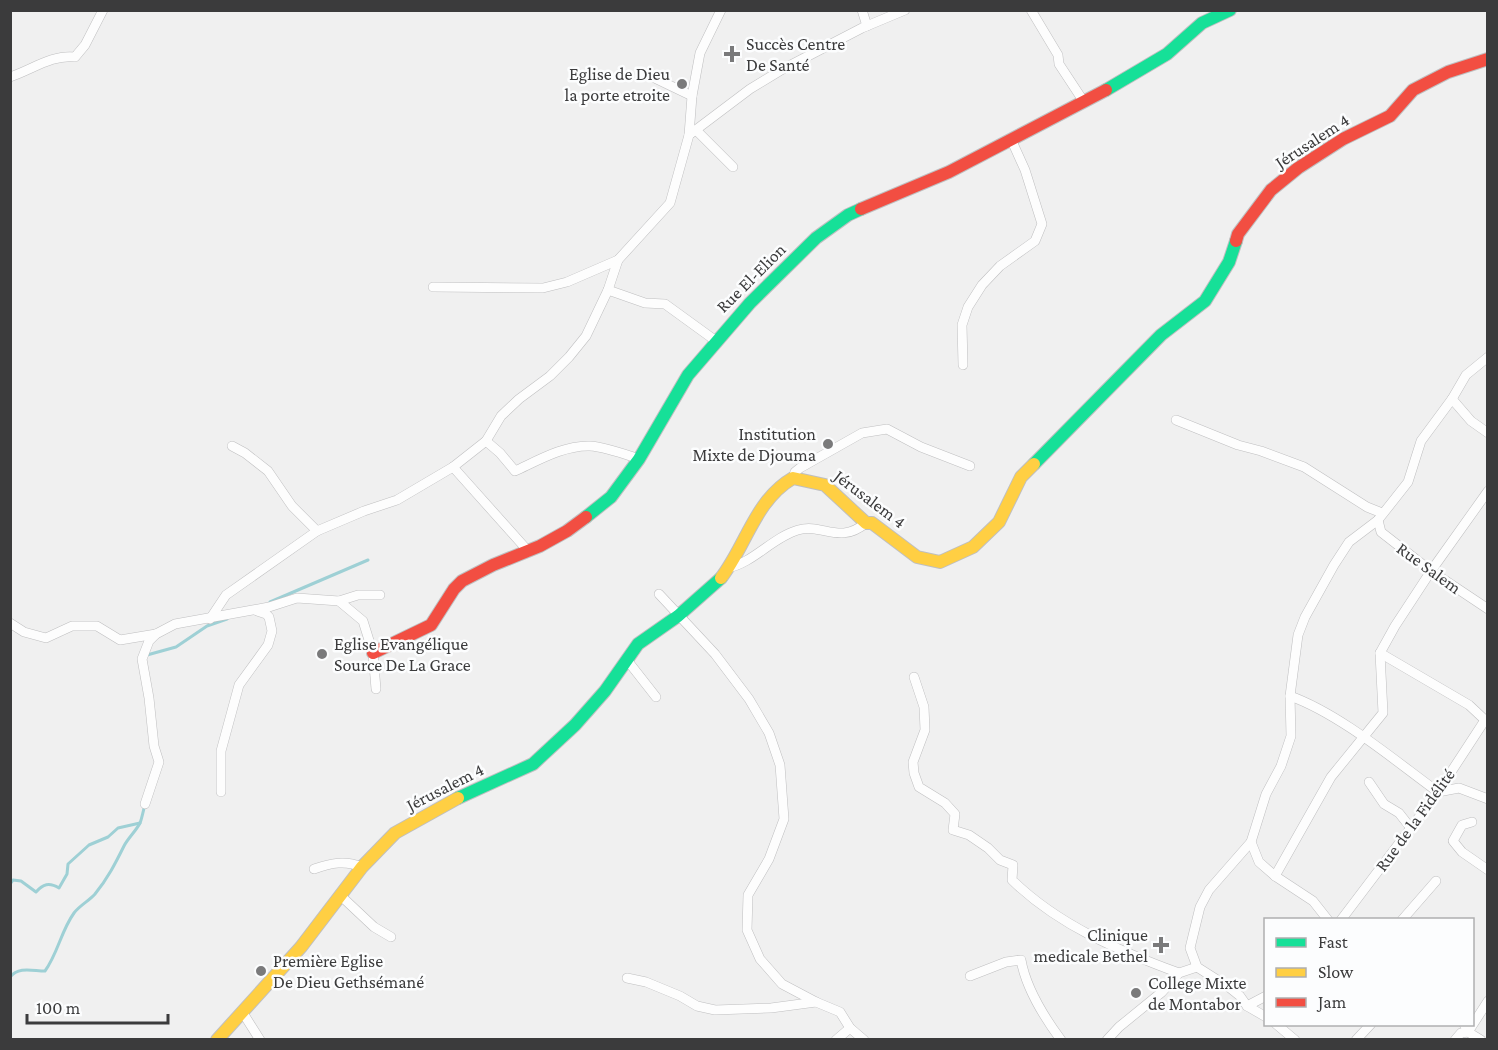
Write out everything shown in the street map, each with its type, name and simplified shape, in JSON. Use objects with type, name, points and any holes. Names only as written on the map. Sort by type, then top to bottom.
[{"type":"street","points":[[10,77],[51,60],[67,56],[75,57],[85,45],[103,10]]},
{"type":"street","points":[[210,619],[226,595],[317,531],[397,500],[453,467],[486,441],[501,416],[550,376],[569,357],[585,336],[608,290],[618,260],[670,203],[693,132],[692,96],[700,53],[721,10]]},
{"type":"street","points":[[862,10],[867,26]]},
{"type":"street","points":[[693,132],[750,89],[783,69],[867,26],[905,10]]},
{"type":"street","points":[[1030,10],[1058,55],[1059,64],[1084,102]]},
{"type":"street","name":"Rue El-Elion","points":[[373,653],[431,625],[454,589],[462,581],[493,565],[529,552],[567,531],[611,497],[639,459],[688,375],[750,303],[816,238],[848,216],[949,172],[1084,102],[1167,54],[1202,23],[1230,10]]},
{"type":"street","name":"Jérusalem 4","points":[[218,1040],[243,1013],[262,987],[301,947],[362,867],[395,833],[441,806],[533,764],[575,725],[605,691],[638,644],[678,616],[723,577],[749,526],[769,499],[786,482],[793,478],[825,485],[866,523],[872,523],[917,557],[940,562],[973,547],[999,522],[1021,477],[1064,431],[1161,335],[1205,301],[1230,262],[1238,234],[1271,190],[1298,168],[1343,139],[1390,116],[1413,90],[1448,72],[1488,59]]},
{"type":"street","points":[[642,72],[692,96]]},
{"type":"street","points":[[693,132],[733,166]]},
{"type":"street","points":[[963,365],[962,325],[968,307],[982,285],[1000,266],[1035,241],[1042,224],[1011,139]]},
{"type":"street","points":[[434,287],[543,288],[567,282],[618,260]]},
{"type":"street","points":[[608,290],[645,303],[665,304],[716,341]]},
{"type":"street","points":[[1264,1016],[1247,1006],[1230,987],[1197,967],[1190,948],[1200,907],[1209,890],[1251,842],[1266,794],[1281,766],[1290,736],[1290,696],[1298,635],[1305,616],[1349,542],[1380,517],[1408,482],[1421,441],[1452,399],[1466,375],[1488,357]]},
{"type":"street","points":[[1452,399],[1472,421],[1488,433]]},
{"type":"street","points":[[1176,420],[1238,445],[1304,467],[1380,517]]},
{"type":"street","points":[[793,478],[800,468],[842,443],[862,433],[887,429],[921,447],[970,466]]},
{"type":"street","points":[[486,441],[515,471],[542,458],[575,447],[591,446],[639,459]]},
{"type":"street","points":[[232,446],[268,471],[292,506],[317,531]]},
{"type":"street","points":[[453,467],[529,552]]},
{"type":"street","points":[[1275,876],[1331,777],[1383,713],[1380,654],[1395,626],[1488,491]]},
{"type":"street","name":"Rue Salem","points":[[1380,517],[1381,532],[1431,571],[1488,609]]},
{"type":"street","points":[[728,568],[736,567],[761,549],[796,531],[805,529],[850,532],[866,523]]},
{"type":"street","points":[[659,594],[701,638],[748,699],[769,733],[777,754],[780,765],[784,819],[769,859],[748,895],[747,930],[760,960],[782,984],[840,1012],[850,1028],[864,1040]]},
{"type":"street","points":[[10,623],[24,632],[46,638],[72,626],[97,626],[120,640],[156,634],[175,624],[255,610],[297,598],[339,601],[358,595],[380,595]]},
{"type":"street","points":[[339,601],[363,621],[373,653],[376,689]]},
{"type":"street","points":[[221,792],[221,751],[239,685],[268,645],[272,631],[269,617],[255,610]]},
{"type":"street","points":[[145,804],[159,762],[154,746],[142,659],[149,642],[156,634]]},
{"type":"street","points":[[1380,654],[1469,705],[1486,721]]},
{"type":"street","points":[[627,660],[656,697]]},
{"type":"street","points":[[914,677],[924,707],[926,730],[914,762],[914,773],[919,787],[945,803],[955,814],[954,830],[969,834],[1000,860],[1013,866],[1012,880],[1048,910],[1098,939],[1179,973]]},
{"type":"street","points":[[1290,696],[1307,702],[1364,737],[1438,792],[1459,788],[1488,799]]},
{"type":"street","name":"Rue de la Fidélité","points":[[1342,918],[1438,792],[1486,721]]},
{"type":"street","points":[[1369,782],[1384,804],[1399,813],[1410,827]]},
{"type":"street","points":[[1472,822],[1462,825],[1453,841],[1462,852],[1488,870]]},
{"type":"street","points":[[1251,842],[1259,862],[1275,876],[1313,901],[1326,918]]},
{"type":"street","points":[[314,869],[335,862],[362,867]]},
{"type":"street","points":[[1404,918],[1436,881]]},
{"type":"street","points":[[341,896],[374,927],[391,937]]},
{"type":"street","points":[[970,975],[1006,962],[1021,960],[1036,1000],[1062,1040]]},
{"type":"street","points":[[1107,1040],[1162,992],[1179,973],[1197,967]]},
{"type":"street","points":[[627,978],[646,982],[680,996],[697,1006],[698,1009],[771,1008],[816,1002]]},
{"type":"street","points":[[1247,1006],[1264,997]]},
{"type":"street","points":[[1474,1018],[1488,1001]]},
{"type":"street","points":[[243,1013],[260,1040]]},
{"type":"street","points":[[1278,1026],[1295,1040]]},
{"type":"street","points":[[1356,1040],[1369,1026]]},
{"type":"street","points":[[836,1040],[850,1028]]},
{"type":"street","points":[[1455,1040],[1466,1028],[1480,1040]]},
{"type":"waterway","points":[[270,602],[368,560]]},
{"type":"waterway","points":[[147,655],[176,647],[207,626],[227,619]]},
{"type":"waterway","points":[[10,977],[22,970],[45,971],[76,910],[93,896],[104,882],[140,823],[145,805]]},
{"type":"waterway","points":[[10,884],[13,880],[21,881],[36,892],[46,885],[59,888],[67,874],[68,864],[89,845],[108,837],[118,828],[140,823]]},
{"type":"traffic: fast","points":[[1106,90],[1167,54],[1202,23],[1230,10]]},
{"type":"traffic: fast","points":[[586,517],[611,497],[639,459],[688,375],[750,303],[816,238],[848,215],[861,209]]},
{"type":"traffic: fast","points":[[1034,464],[1161,335],[1205,301],[1229,262],[1236,241]]},
{"type":"traffic: fast","points":[[458,798],[533,764],[575,725],[605,691],[638,644],[678,616],[721,578]]},
{"type":"traffic: slow","points":[[721,578],[769,498],[793,478],[825,485],[866,523],[872,523],[917,557],[940,562],[973,547],[999,522],[1021,477],[1034,464]]},
{"type":"traffic: slow","points":[[217,1040],[301,947],[362,867],[395,833],[458,798]]},
{"type":"traffic: jam","points":[[1236,241],[1238,234],[1271,190],[1298,168],[1343,139],[1390,116],[1413,90],[1448,72],[1488,59]]},
{"type":"traffic: jam","points":[[861,209],[949,172],[1106,90]]},
{"type":"traffic: jam","points":[[373,653],[431,625],[454,589],[462,581],[493,565],[540,546],[586,517]]},
{"type":"place","name":"Succès Centre De Santé","points":[[732,54]]},
{"type":"place","name":"Eglise de Dieu la porte etroite","points":[[682,84]]},
{"type":"place","name":"Institution Mixte de Djouma","points":[[828,444]]},
{"type":"place","name":"Eglise Evangélique Source De La Grace","points":[[322,654]]},
{"type":"place","name":"Clinique medicale Bethel","points":[[1161,945]]},
{"type":"place","name":"Première Eglise De Dieu Gethsémané","points":[[261,971]]},
{"type":"place","name":"College Mixte de Montabor","points":[[1136,993]]}]
